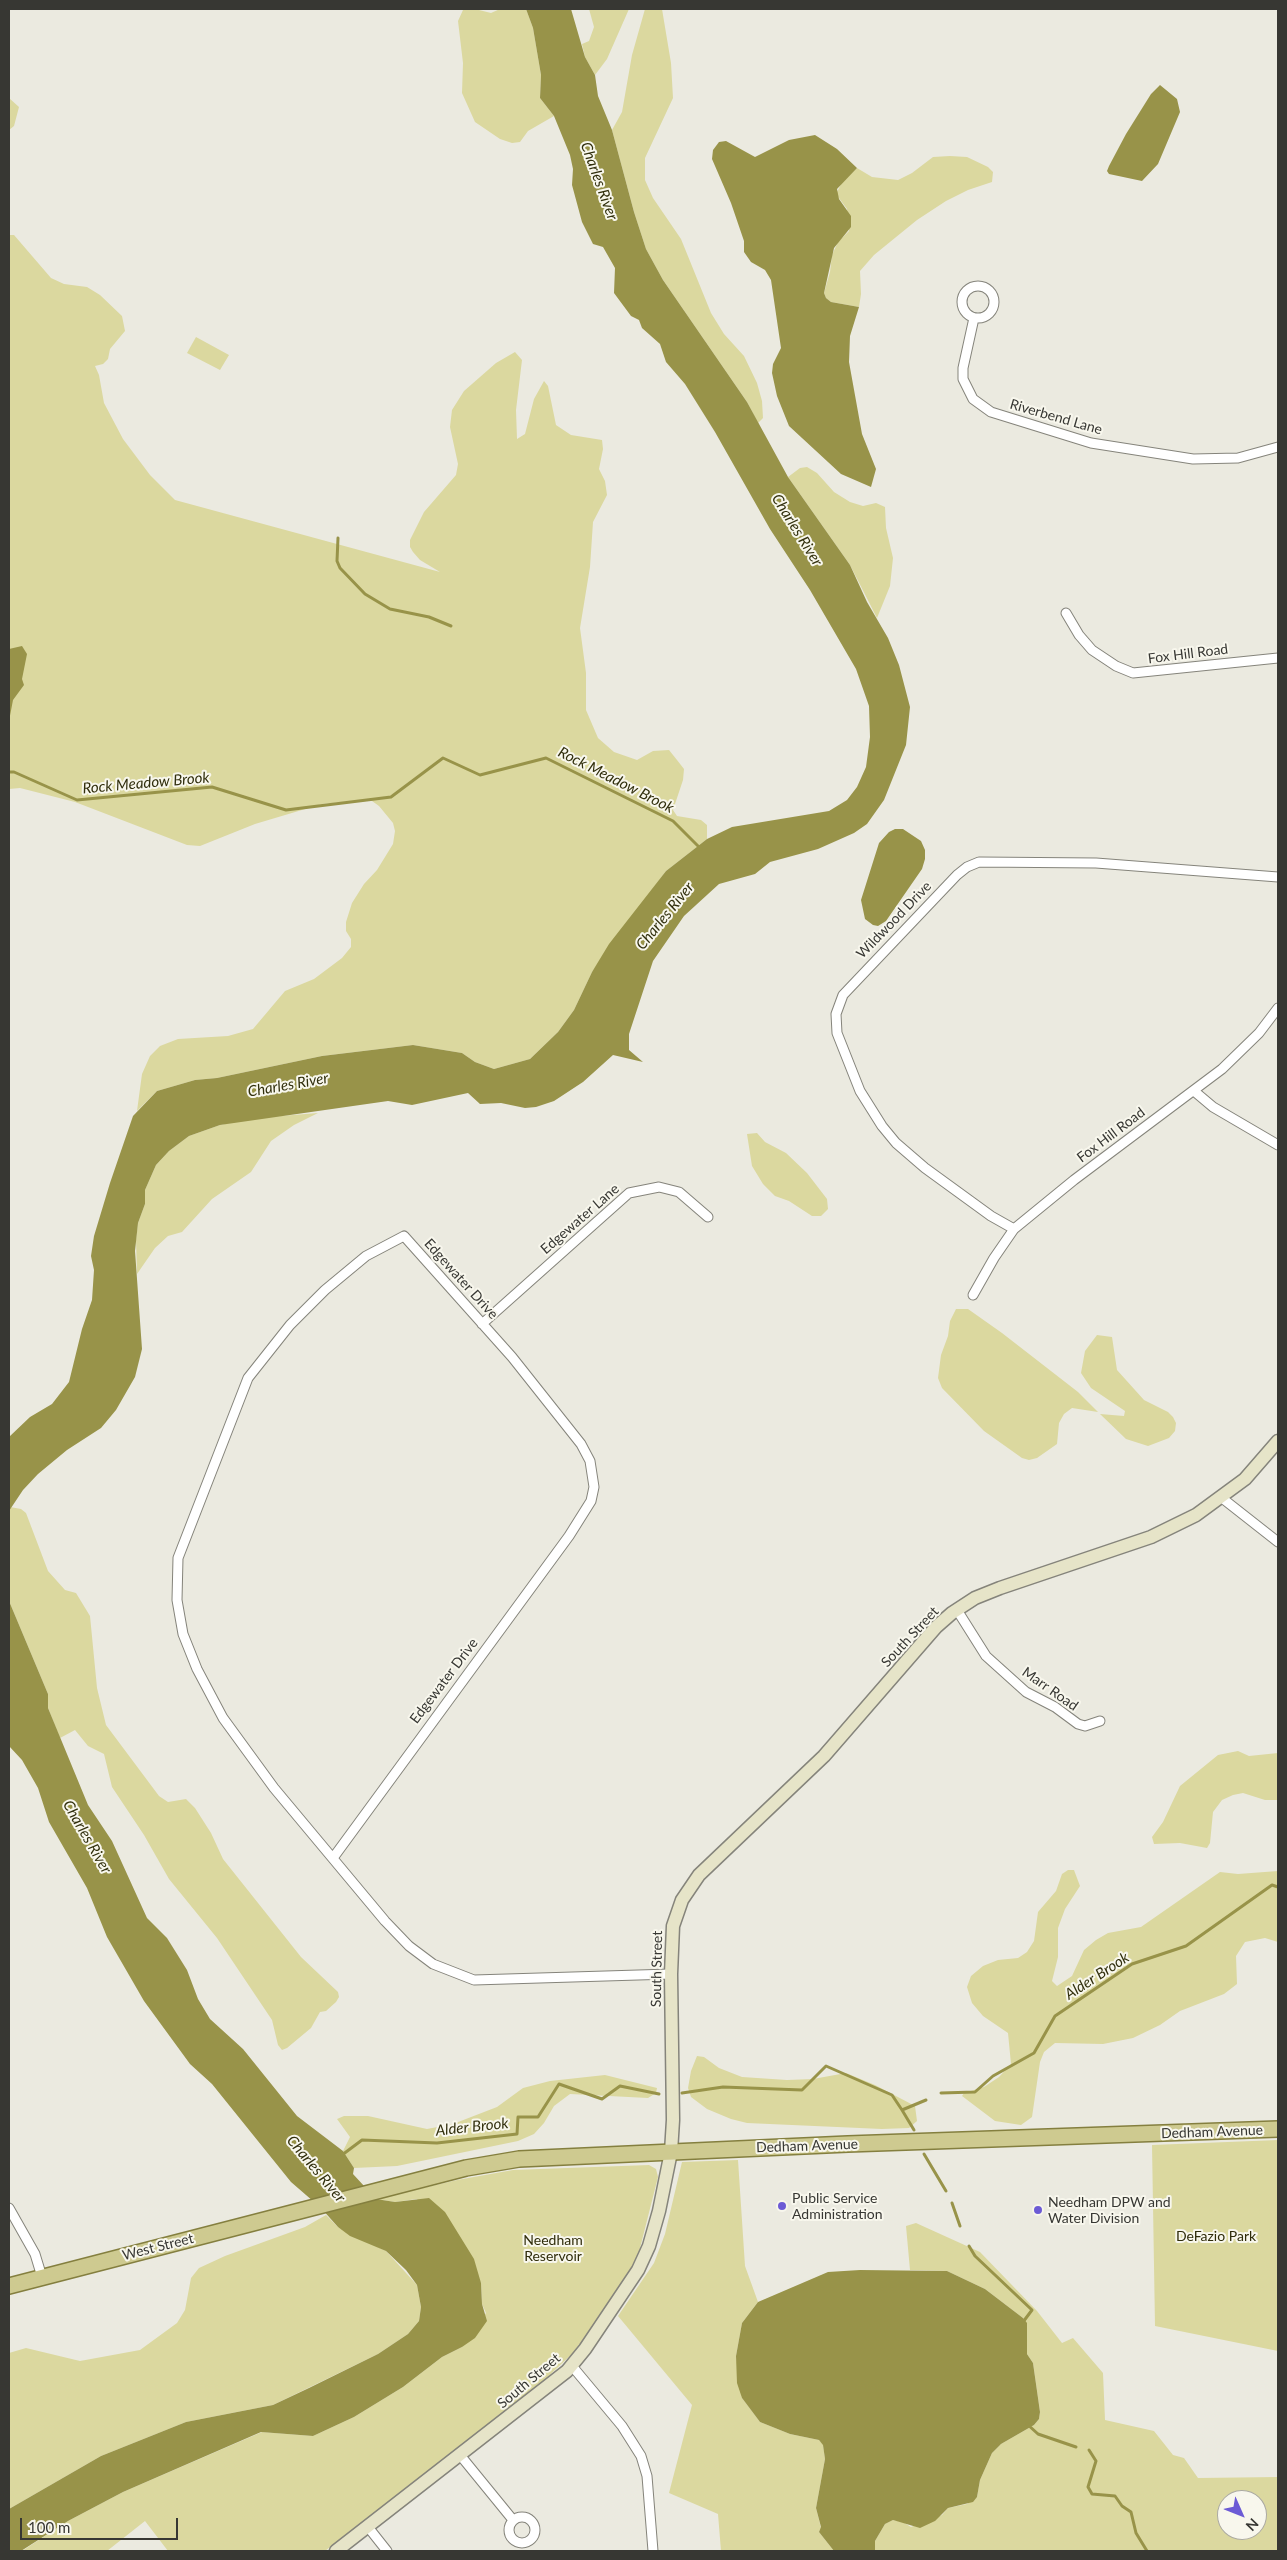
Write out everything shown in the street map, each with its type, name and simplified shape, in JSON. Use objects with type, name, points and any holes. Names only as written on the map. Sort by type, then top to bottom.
[{"type":"main road","name":"Dedham Avenue","points":[[340,2200],[466,2168],[508,2160],[1278,2129]]},
{"type":"main road","name":"West Street","points":[[9,2286],[340,2200]]},
{"type":"street","name":"Riverbend Lane","points":[[974,318],[963,368],[963,379],[973,399],[991,412],[1091,443],[1193,459],[1238,458],[1278,447]]},
{"type":"street","name":"Fox Hill Road","points":[[1066,613],[1082,639],[1092,650],[1116,666],[1133,673],[1278,658]]},
{"type":"street","name":"Wildwood Drive","points":[[1014,1229],[991,1216],[925,1168],[896,1143],[882,1126],[860,1091],[837,1033],[836,1014],[843,995],[956,875],[980,862],[1096,863],[1278,877]]},
{"type":"street","name":"Fox Hill Road","points":[[973,1295],[994,1258],[1014,1229],[1074,1180],[1194,1091],[1247,1046],[1278,1008]]},
{"type":"street","points":[[1194,1091],[1213,1107],[1278,1145]]},
{"type":"street","name":"Edgewater Lane","points":[[482,1324],[630,1193],[659,1187],[679,1192],[708,1217]]},
{"type":"street","name":"Edgewater Drive","points":[[332,1858],[569,1536],[591,1501],[594,1487],[590,1461],[581,1444],[512,1357],[404,1236],[366,1256],[325,1290],[290,1324],[248,1378],[178,1558],[177,1600],[183,1634],[197,1669],[223,1718],[244,1749],[274,1788],[332,1858],[385,1921],[409,1946],[433,1964],[474,1980],[670,1974]]},
{"type":"street","name":"South Street","points":[[336,2551],[572,2366],[618,2303],[642,2262],[659,2211],[671,2152],[673,2120],[670,1974],[674,1919],[692,1883],[713,1859],[824,1756],[936,1627],[957,1610],[975,1598],[1000,1588],[1151,1537],[1196,1515],[1222,1498],[1245,1479],[1278,1441]]},
{"type":"street","points":[[1222,1498],[1278,1542]]},
{"type":"street","name":"Marr Road","points":[[957,1610],[986,1656],[1026,1692],[1055,1707],[1078,1724],[1086,1726],[1100,1721]]},
{"type":"street","points":[[9,2208],[35,2254],[42,2277]]},
{"type":"street","points":[[572,2366],[622,2426],[641,2456],[647,2476],[653,2551]]},
{"type":"street","points":[[460,2455],[513,2520]]},
{"type":"street","points":[[368,2527],[386,2551]]},
{"type":"green space","points":[[475,9],[491,13],[500,9],[526,9],[533,28],[541,75],[540,98],[554,116],[528,131],[520,142],[512,143],[500,139],[475,122],[462,93],[463,63],[458,21],[463,10]]},
{"type":"green space","points":[[589,9],[629,9],[607,59],[595,75],[585,57],[582,44],[589,41],[594,27]]},
{"type":"green space","points":[[645,9],[662,9],[671,63],[673,98],[645,158],[645,180],[653,198],[681,239],[711,313],[724,334],[744,356],[757,383],[762,401],[763,418],[758,423],[747,402],[663,280],[646,249],[634,212],[612,130],[622,112],[632,55]]},
{"type":"green space","points":[[9,98],[19,107],[14,126],[9,130]]},
{"type":"green space","points":[[933,157],[967,157],[988,167],[993,172],[992,182],[968,190],[946,201],[917,220],[874,255],[860,271],[861,294],[859,307],[831,302],[826,298],[824,293],[830,272],[832,255],[838,242],[849,231],[847,209],[836,194],[842,182],[857,168],[872,177],[898,180],[912,173]]},
{"type":"green space","points":[[9,235],[14,235],[51,278],[64,284],[87,287],[100,295],[122,316],[125,331],[110,349],[108,359],[103,364],[95,366],[99,375],[104,403],[123,439],[150,475],[175,500],[440,572],[420,560],[410,547],[410,540],[424,512],[456,475],[458,464],[450,427],[452,410],[464,391],[496,363],[515,352],[522,360],[516,410],[517,439],[525,434],[534,399],[544,381],[548,386],[556,425],[571,435],[602,440],[603,449],[599,469],[605,481],[607,495],[593,522],[590,567],[580,628],[586,673],[586,710],[598,738],[614,752],[637,760],[653,751],[669,750],[684,769],[683,780],[673,810],[677,816],[701,820],[707,825],[707,839],[666,871],[592,972],[574,1010],[558,1032],[530,1059],[494,1069],[475,1062],[462,1053],[413,1045],[322,1056],[217,1078],[195,1080],[157,1091],[137,1111],[142,1074],[150,1056],[160,1046],[178,1039],[228,1036],[253,1029],[285,991],[314,979],[342,958],[351,947],[351,939],[346,931],[346,922],[352,903],[364,884],[377,870],[393,844],[395,831],[393,823],[379,806],[372,801],[365,800],[322,804],[255,824],[200,846],[187,845],[75,802],[20,788],[9,789]]},
{"type":"green space","points":[[196,337],[229,355],[220,370],[187,353]]},
{"type":"green space","points":[[807,467],[817,473],[834,492],[850,502],[863,506],[876,503],[885,507],[886,528],[893,558],[890,586],[877,618],[850,565],[788,477],[800,468]]},
{"type":"green space","points":[[318,1113],[294,1125],[271,1141],[251,1172],[212,1199],[182,1232],[168,1236],[155,1248],[137,1274],[136,1240],[138,1223],[145,1204],[145,1190],[156,1165],[169,1151],[189,1136],[220,1125],[255,1118]]},
{"type":"green space","points":[[757,1133],[765,1142],[786,1153],[807,1173],[827,1199],[828,1209],[821,1216],[812,1216],[789,1201],[775,1196],[763,1184],[752,1166],[747,1134]]},
{"type":"green space","points":[[956,1309],[968,1309],[1002,1333],[1078,1392],[1098,1412],[1072,1408],[1064,1414],[1059,1423],[1057,1444],[1037,1458],[1029,1460],[1022,1458],[984,1431],[942,1388],[938,1378],[941,1355],[948,1336],[950,1321]]},
{"type":"green space","points":[[1097,1335],[1112,1337],[1117,1370],[1144,1400],[1168,1412],[1173,1417],[1176,1423],[1175,1431],[1169,1438],[1148,1446],[1126,1439],[1100,1414],[1124,1416],[1125,1411],[1091,1388],[1081,1373],[1085,1351]]},
{"type":"green space","points":[[10,1507],[21,1509],[26,1513],[48,1571],[65,1590],[76,1593],[90,1616],[97,1688],[106,1725],[159,1796],[168,1802],[186,1799],[195,1808],[211,1833],[223,1859],[301,1957],[338,1992],[339,1997],[336,2002],[326,2011],[320,2012],[311,2028],[287,2048],[282,2050],[278,2045],[272,2020],[217,1938],[169,1879],[144,1835],[112,1787],[104,1754],[88,1746],[75,1730],[60,1738],[48,1708],[48,1694],[9,1601]]},
{"type":"green space","points":[[1238,1751],[1249,1756],[1278,1753],[1278,1800],[1265,1800],[1243,1793],[1222,1800],[1213,1812],[1210,1843],[1207,1848],[1180,1843],[1154,1844],[1152,1837],[1163,1822],[1180,1786],[1218,1755]]},
{"type":"green space","points":[[1068,1870],[1074,1870],[1080,1886],[1065,1909],[1058,1928],[1058,1957],[1052,1981],[1057,1986],[1072,1976],[1084,1950],[1096,1940],[1108,1933],[1141,1927],[1220,1872],[1238,1874],[1278,1871],[1278,1942],[1265,1938],[1245,1942],[1236,1956],[1237,1984],[1224,1994],[1180,2011],[1160,2025],[1133,2038],[1103,2044],[1055,2043],[1044,2052],[1040,2062],[1032,2117],[1021,2125],[995,2121],[962,2096],[964,2093],[984,2087],[999,2077],[1011,2064],[1008,2033],[983,2016],[972,2003],[967,1987],[971,1976],[983,1966],[998,1960],[1018,1958],[1027,1952],[1034,1941],[1038,1912],[1056,1891],[1062,1874]]},
{"type":"green space","points":[[697,2056],[704,2057],[719,2068],[742,2077],[787,2080],[813,2079],[846,2073],[875,2085],[915,2106],[917,2121],[909,2128],[882,2129],[747,2123],[731,2119],[707,2109],[691,2097],[688,2088],[691,2071]]},
{"type":"green space","points":[[605,2075],[657,2088],[656,2093],[648,2098],[570,2094],[554,2106],[544,2123],[534,2134],[518,2141],[397,2166],[354,2168],[343,2151],[350,2137],[337,2119],[344,2116],[368,2116],[427,2129],[453,2124],[497,2107],[523,2088],[550,2081]]},
{"type":"green space","name":"DeFazio Park","points":[[1278,2140],[1278,2351],[1155,2326],[1152,2145]]},
{"type":"green space","points":[[738,2160],[745,2266],[758,2302],[742,2323],[736,2356],[742,2398],[760,2422],[790,2434],[819,2440],[823,2444],[825,2459],[816,2508],[821,2528],[819,2532],[834,2551],[721,2551],[718,2514],[669,2493],[692,2405],[618,2316],[654,2263],[665,2234],[682,2162]]},
{"type":"green space","name":"Needham Reservoir","points":[[649,2165],[656,2169],[658,2177],[639,2252],[619,2294],[572,2354],[541,2383],[325,2551],[168,2551],[145,2521],[107,2551],[22,2551],[68,2521],[123,2492],[262,2432],[313,2436],[354,2417],[403,2387],[442,2357],[462,2347],[486,2313],[482,2304],[481,2283],[417,2199],[395,2202],[376,2199],[457,2180],[513,2170]]},
{"type":"green space","points":[[326,2215],[338,2227],[386,2251],[417,2285],[421,2307],[419,2321],[408,2334],[378,2354],[273,2405],[186,2422],[101,2456],[9,2509],[9,2353],[26,2348],[80,2361],[140,2350],[177,2323],[185,2310],[191,2278],[199,2268],[225,2256],[305,2227]]},
{"type":"green space","points":[[916,2223],[980,2252],[1037,2311],[1062,2343],[1073,2338],[1103,2373],[1105,2420],[1154,2431],[1173,2455],[1184,2458],[1198,2478],[1278,2477],[1278,2551],[875,2551],[875,2541],[885,2524],[893,2520],[903,2522],[911,2527],[942,2515],[948,2508],[967,2504],[977,2497],[980,2480],[992,2453],[1001,2444],[1034,2425],[1039,2419],[1040,2412],[1033,2363],[1027,2354],[1027,2332],[1023,2318],[985,2289],[947,2271],[910,2270],[906,2226]]},
{"type":"water","name":"Charles River","points":[[526,9],[571,9],[585,57],[595,75],[598,96],[612,130],[646,249],[663,280],[747,402],[788,477],[850,565],[867,602],[888,638],[899,665],[910,707],[906,745],[884,800],[867,824],[854,833],[818,849],[770,862],[755,874],[719,884],[684,916],[653,961],[629,1034],[629,1050],[643,1062],[613,1055],[583,1082],[554,1101],[536,1107],[525,1108],[501,1103],[480,1104],[468,1093],[412,1105],[388,1101],[220,1125],[189,1136],[169,1151],[156,1165],[145,1190],[145,1204],[138,1223],[135,1251],[142,1349],[135,1377],[116,1410],[101,1428],[67,1450],[38,1474],[23,1490],[9,1511],[9,1437],[30,1417],[52,1404],[69,1382],[82,1329],[92,1300],[94,1270],[91,1256],[94,1236],[110,1183],[133,1116],[157,1091],[195,1080],[217,1078],[322,1056],[413,1045],[462,1053],[475,1062],[494,1069],[530,1059],[558,1032],[574,1010],[592,972],[609,944],[666,871],[707,839],[732,827],[829,811],[847,800],[857,787],[866,767],[870,737],[869,706],[856,669],[810,590],[770,529],[715,432],[685,384],[666,362],[660,344],[642,328],[639,320],[631,316],[614,293],[615,268],[603,247],[593,244],[582,222],[572,185],[573,169],[570,155],[554,116],[540,98],[541,75],[533,28]]},
{"type":"water","points":[[1160,85],[1177,99],[1180,112],[1158,164],[1142,181],[1109,174],[1107,171],[1109,166],[1126,134],[1151,94]]},
{"type":"water","points":[[815,135],[837,149],[857,168],[837,189],[839,199],[851,216],[851,227],[834,248],[824,293],[831,302],[859,307],[850,336],[849,362],[862,434],[876,469],[871,487],[841,474],[789,426],[777,396],[772,373],[773,364],[781,348],[771,280],[765,270],[751,262],[744,252],[744,241],[731,203],[712,159],[713,150],[719,142],[726,141],[755,157],[789,140]]},
{"type":"water","points":[[22,646],[27,654],[22,679],[24,685],[13,700],[9,721],[9,649]]},
{"type":"water","points":[[895,829],[903,829],[921,841],[925,850],[925,859],[922,869],[886,921],[878,926],[873,925],[865,919],[861,900],[879,843],[889,832]]},
{"type":"water","name":"Charles River","points":[[9,1601],[48,1694],[48,1708],[88,1805],[112,1841],[147,1918],[167,1938],[187,1970],[198,1999],[210,2019],[243,2049],[297,2116],[343,2151],[354,2168],[353,2174],[376,2199],[395,2202],[429,2198],[445,2212],[474,2259],[481,2283],[482,2304],[487,2321],[475,2338],[442,2357],[403,2387],[354,2417],[313,2436],[261,2432],[123,2492],[68,2521],[21,2551],[9,2551],[9,2509],[101,2456],[186,2422],[273,2405],[309,2388],[378,2354],[408,2334],[419,2321],[421,2307],[417,2285],[406,2270],[386,2251],[350,2236],[338,2227],[321,2208],[291,2182],[212,2084],[190,2064],[144,2001],[107,1937],[87,1888],[49,1822],[38,1788],[22,1760],[9,1746]]},
{"type":"water","points":[[860,2270],[947,2271],[985,2289],[1023,2318],[1027,2323],[1027,2354],[1033,2363],[1040,2412],[1039,2419],[1034,2425],[1001,2444],[992,2453],[980,2480],[977,2497],[973,2502],[948,2508],[935,2521],[920,2528],[893,2520],[885,2524],[875,2541],[875,2551],[834,2551],[819,2532],[821,2527],[816,2508],[825,2459],[823,2445],[819,2440],[790,2434],[760,2422],[742,2398],[737,2383],[736,2356],[742,2323],[758,2302],[828,2272]]},
{"type":"waterway","points":[[338,538],[337,561],[340,568],[365,594],[390,609],[429,617],[451,626]]},
{"type":"waterway","name":"Rock Meadow Brook","points":[[9,772],[14,772],[77,800],[212,787],[286,810],[391,797],[443,758],[480,775],[546,758],[673,821],[701,849]]},
{"type":"waterway","name":"Alder Brook","points":[[941,2093],[975,2092],[993,2076],[1034,2053],[1055,2016],[1132,1964],[1186,1946],[1272,1885],[1278,1887]]},
{"type":"waterway","name":"Alder Brook","points":[[682,2093],[723,2087],[802,2090],[826,2066],[892,2095],[902,2110],[926,2100]]},
{"type":"waterway","name":"Alder Brook","points":[[342,2155],[362,2140],[437,2143],[517,2134],[518,2117],[538,2117],[559,2084],[602,2099],[620,2086],[659,2094]]},
{"type":"waterway","points":[[902,2110],[914,2130]]},
{"type":"waterway","points":[[924,2154],[946,2191]]},
{"type":"waterway","points":[[952,2203],[960,2226]]},
{"type":"waterway","points":[[969,2246],[975,2256],[1032,2310],[1023,2322]]},
{"type":"waterway","points":[[1027,2424],[1038,2434],[1076,2447]]},
{"type":"waterway","points":[[1089,2450],[1096,2461],[1088,2487],[1092,2494],[1115,2496],[1122,2506],[1131,2512],[1136,2533],[1147,2551]]},
{"type":"place","name":"Public Service Administration","points":[[782,2206]]},
{"type":"place","name":"Needham DPW and Water Division","points":[[1038,2210]]}]
